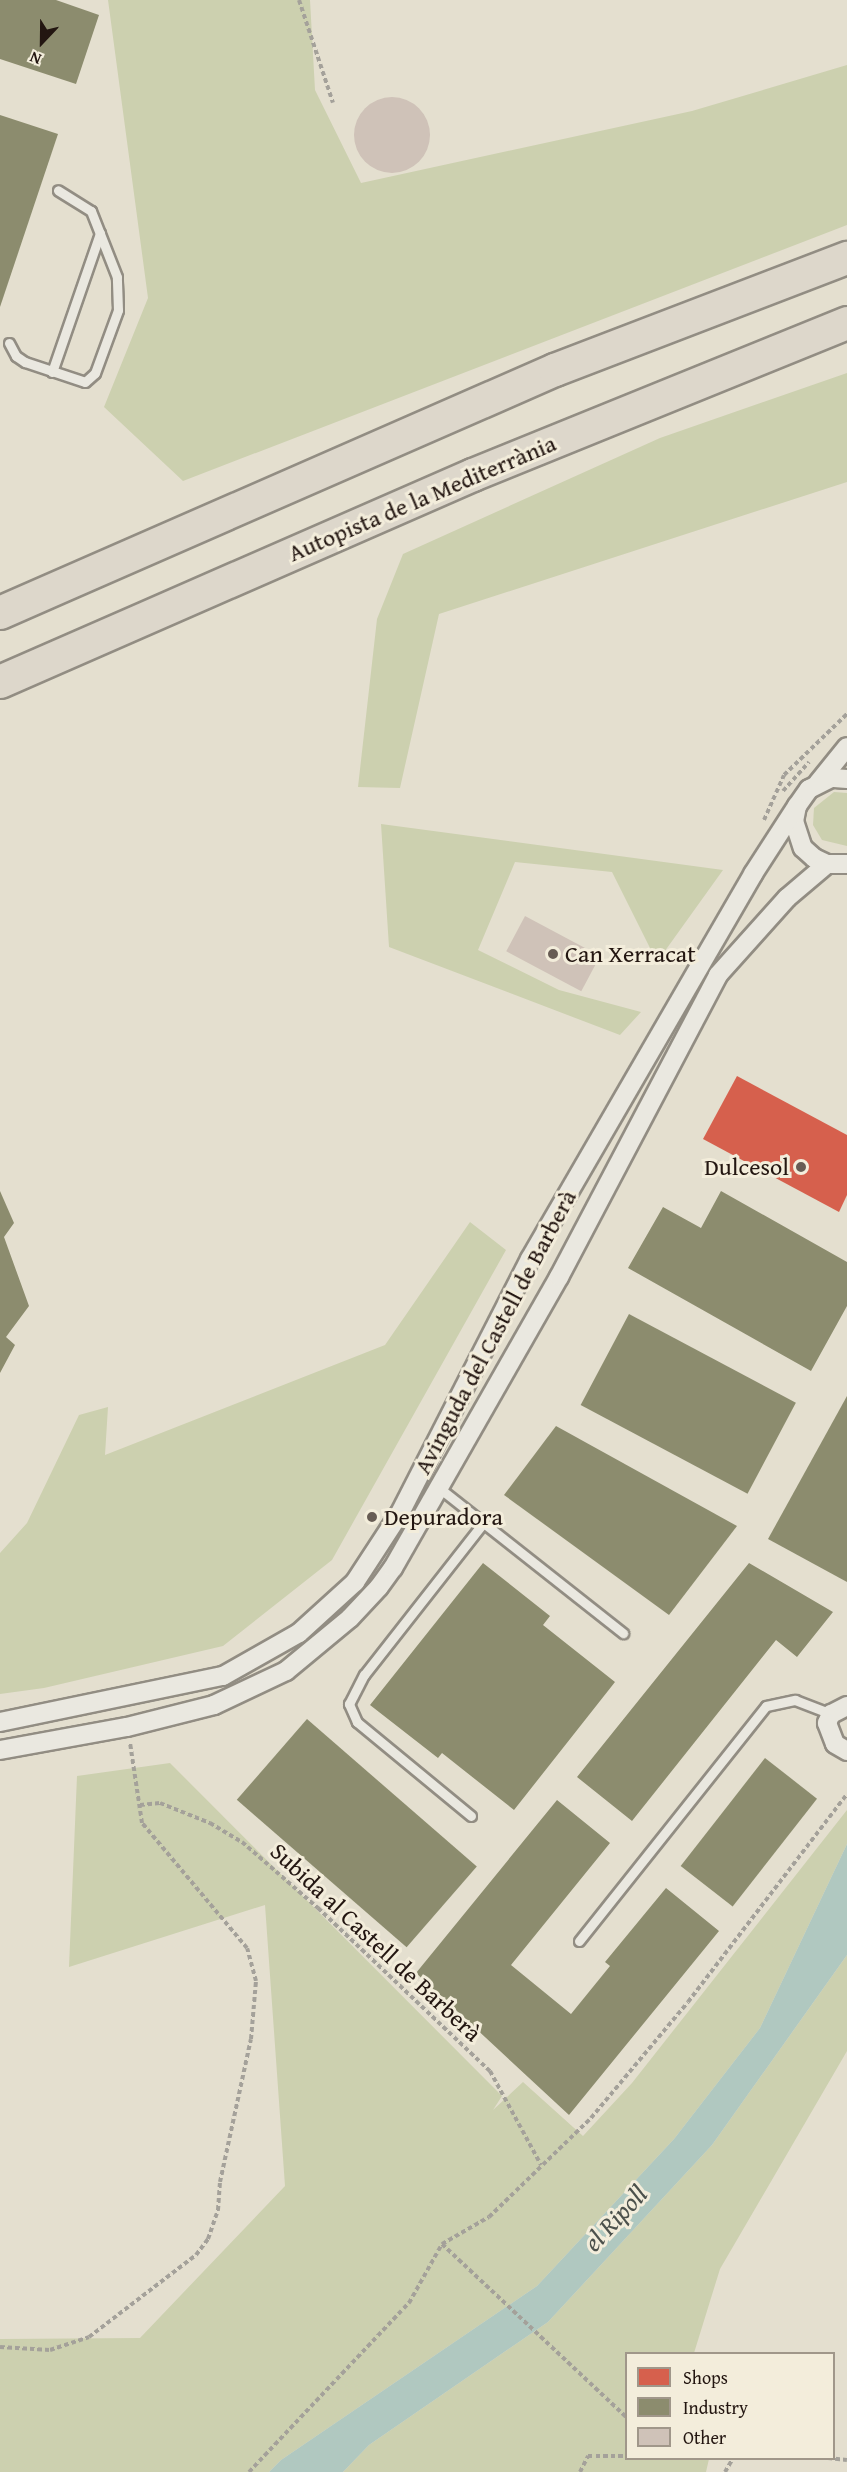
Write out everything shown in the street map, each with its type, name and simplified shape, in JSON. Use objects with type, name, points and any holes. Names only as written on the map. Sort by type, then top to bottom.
[{"type":"highway","points":[[0,613],[565,366],[847,258]]},
{"type":"highway","name":"Autopista de la Mediterrània","points":[[0,682],[473,475],[847,323]]},
{"type":"street","points":[[818,783],[847,747]]},
{"type":"street","points":[[818,783],[847,779]]},
{"type":"street","name":"Avinguda del Castell de Barberà","points":[[0,1722],[223,1676],[299,1633],[355,1582],[400,1513],[530,1259],[753,874],[797,806],[818,783]]},
{"type":"street","points":[[797,806],[794,821],[803,848],[827,864],[847,864]]},
{"type":"street","name":"Avinguda del Castell de Barberà","points":[[0,1750],[127,1727],[214,1705],[286,1671],[350,1618],[379,1587],[560,1276],[718,975],[787,898],[827,864]]},
{"type":"street","points":[[839,1710],[826,1723],[830,1735],[847,1751]]},
{"type":"lane","points":[[9,342],[16,356],[52,372],[85,382],[95,373],[118,310],[117,277],[91,211],[58,190]]},
{"type":"lane","points":[[52,372],[100,233]]},
{"type":"lane","points":[[438,1487],[624,1633]]},
{"type":"lane","points":[[471,1816],[357,1722],[349,1704],[364,1675],[483,1523]]},
{"type":"lane","points":[[579,1941],[766,1706],[795,1700],[839,1710]]},
{"type":"path","points":[[299,0],[333,103]]},
{"type":"path","points":[[0,2347],[50,2350],[89,2337],[196,2255],[208,2239],[218,2210],[250,2039],[256,1981],[246,1948],[211,1910],[162,1842],[142,1823],[127,1727]]},
{"type":"path","points":[[249,2472],[409,2302],[442,2244],[489,2217],[541,2164],[591,2118],[660,2036],[847,1794]]},
{"type":"path","name":"Subida al Castell de Barberà","points":[[140,1805],[160,1803],[210,1823],[242,1842],[318,1908],[490,2071],[541,2164]]},
{"type":"path","points":[[442,2244],[625,2416]]},
{"type":"path","points":[[580,2472],[588,2456],[625,2456]]},
{"type":"green space","points":[[108,0],[310,0],[315,90],[361,183],[692,111],[847,65],[847,225],[183,481],[104,407],[148,298]]},
{"type":"green space","points":[[847,373],[847,482],[439,614],[400,788],[358,787],[377,619],[403,554],[660,438]]},
{"type":"green space","points":[[834,792],[847,793],[847,846],[822,840],[813,825],[814,808]]},
{"type":"green space","points":[[381,824],[723,870],[657,962],[612,872],[515,862],[478,950],[559,990],[641,1012],[620,1035],[389,947]]},
{"type":"green space","points":[[470,1222],[506,1250],[332,1560],[223,1646],[44,1688],[0,1694],[0,1553],[27,1523],[79,1415],[108,1407],[105,1455],[385,1345]]},
{"type":"green space","points":[[170,1763],[502,2096],[493,2110],[523,2082],[583,2136],[632,2083],[847,1810],[847,1844],[760,2028],[674,2139],[537,2286],[281,2460],[269,2472],[0,2472],[0,2339],[140,2338],[285,2186],[265,1905],[69,1967],[77,1776]]},
{"type":"green space","points":[[847,1955],[847,2051],[720,2269],[694,2352],[625,2352],[625,2460],[709,2460],[706,2472],[343,2472],[369,2445],[548,2322],[712,2145]]},
{"type":"water","name":"el Ripoll","points":[[847,1844],[847,1955],[712,2145],[548,2322],[369,2445],[343,2472],[269,2472],[281,2460],[537,2286],[674,2139],[760,2028]]},
{"type":"building: Shops","name":"Dulcesol","points":[[737,1076],[847,1135],[847,1195],[839,1212],[703,1139]]},
{"type":"building: Industry","points":[[0,0],[56,0],[99,15],[76,84],[0,59]]},
{"type":"building: Industry","points":[[0,115],[58,134],[0,307]]},
{"type":"building: Industry","points":[[0,1191],[14,1223],[4,1237],[29,1306],[6,1337],[15,1345],[0,1373]]},
{"type":"building: Industry","points":[[721,1191],[847,1262],[847,1306],[811,1371],[628,1268],[663,1207],[701,1228]]},
{"type":"building: Industry","points":[[629,1314],[796,1403],[748,1494],[581,1405]]},
{"type":"building: Industry","points":[[847,1396],[847,1582],[768,1539]]},
{"type":"building: Industry","points":[[556,1426],[737,1526],[669,1615],[504,1495]]},
{"type":"building: Industry","points":[[483,1563],[550,1616],[543,1625],[615,1682],[514,1810],[442,1753],[438,1758],[370,1705]]},
{"type":"building: Industry","points":[[749,1563],[833,1612],[797,1657],[776,1640],[632,1821],[577,1777]]},
{"type":"building: Industry","points":[[307,1719],[477,1867],[407,1947],[237,1800]]},
{"type":"building: Industry","points":[[765,1758],[817,1799],[733,1907],[681,1866]]},
{"type":"building: Industry","points":[[557,1800],[610,1843],[511,1965],[571,2014],[610,1966],[605,1962],[666,1888],[719,1931],[569,2115],[416,1973]]},
{"type":"building: Other","points":[[385,97],[399,97],[413,103],[424,114],[430,128],[427,150],[419,162],[399,173],[385,173],[371,167],[360,156],[354,142],[354,128],[360,114],[371,103]]},
{"type":"building: Other","name":"Can Xerracat","points":[[525,916],[600,956],[581,991],[506,951]]},
{"type":"place","name":"Can Xerracat","points":[[553,954]]},
{"type":"place","name":"Dulcesol","points":[[801,1167]]},
{"type":"place","name":"Depuradora","points":[[372,1517]]}]
